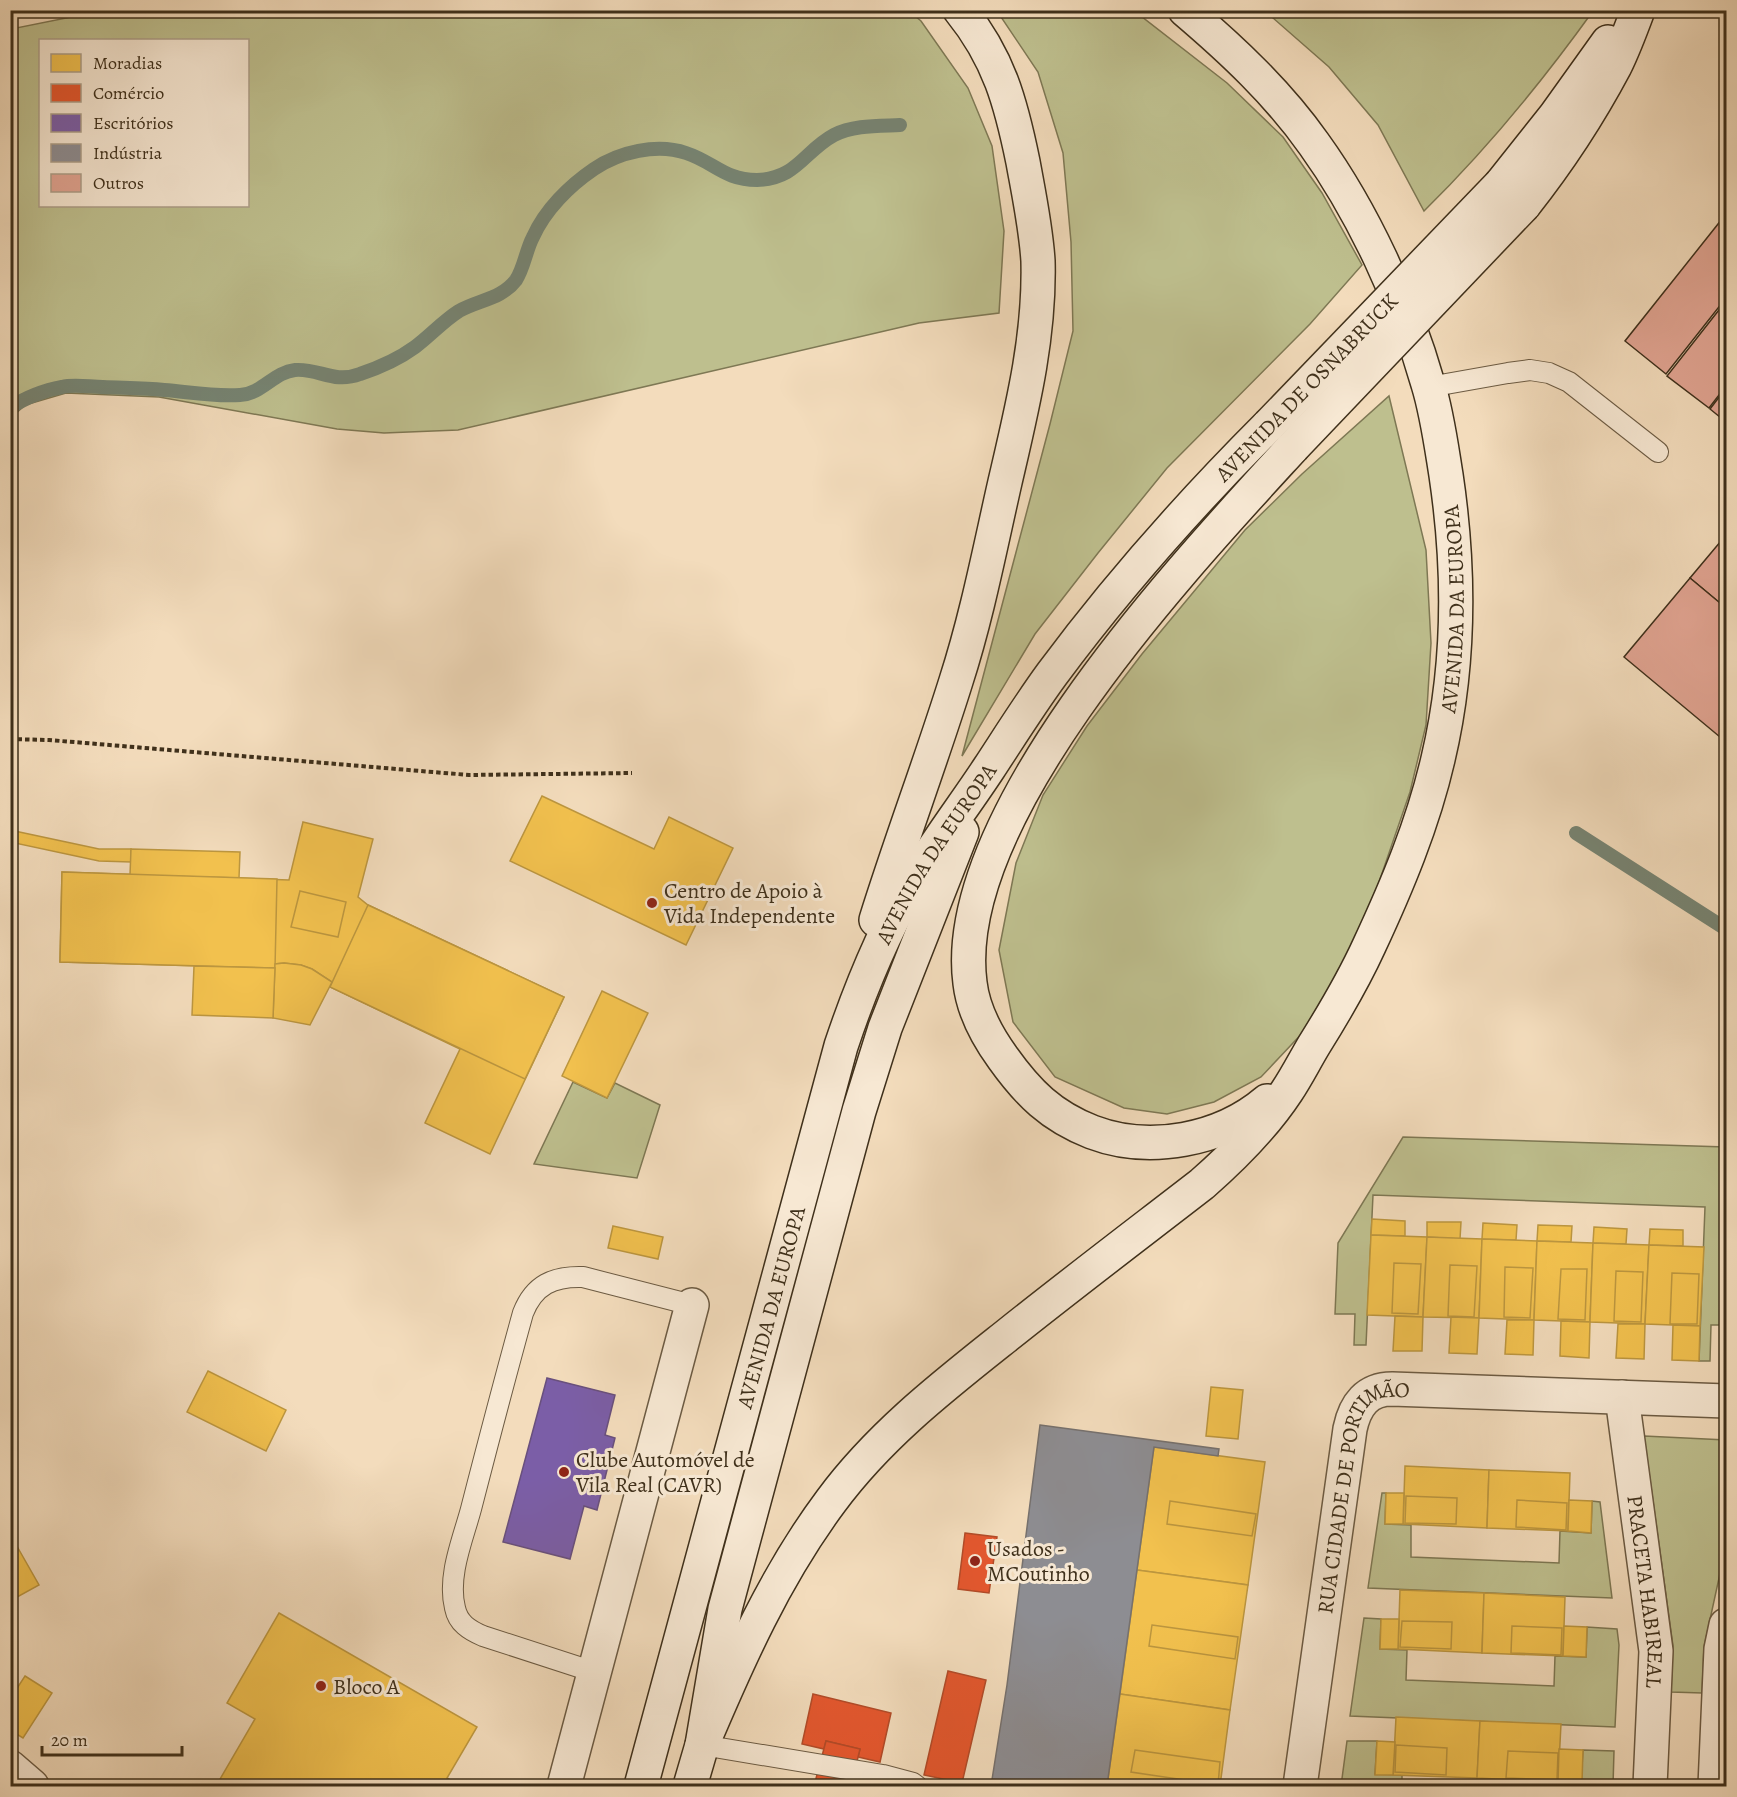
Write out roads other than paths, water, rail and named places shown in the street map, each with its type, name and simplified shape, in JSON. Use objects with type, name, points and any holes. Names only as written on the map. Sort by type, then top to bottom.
[{"type":"main road","points":[[841,1046],[882,901],[970,634],[1025,395],[1035,330],[1038,262],[1035,229],[1012,111],[1003,81],[991,57],[960,10]]},
{"type":"main road","name":"AVENIDA DA EUROPA","points":[[1185,10],[1254,73],[1293,116],[1330,167],[1378,257],[1411,333],[1429,387],[1448,488],[1455,565],[1454,653],[1448,706],[1438,759],[1425,808],[1408,856],[1356,974],[1314,1046]]},
{"type":"main road","name":"AVENIDA DE OSNABRUCK","points":[[989,768],[1053,673],[1131,574],[1223,472],[1281,436],[1513,195],[1555,116],[1630,10]]},
{"type":"main road","points":[[1513,195],[1548,174],[1584,121],[1616,64],[1638,10]]},
{"type":"main road","points":[[1281,436],[1220,526],[1134,630],[1087,692],[1028,781],[1005,824],[983,879],[971,932],[970,984],[979,1016],[996,1049],[1017,1077],[1041,1103],[1070,1123],[1102,1135],[1137,1141],[1169,1141],[1201,1136],[1230,1125],[1255,1111],[1278,1091],[1314,1046]]},
{"type":"main road","name":"AVENIDA DA EUROPA","points":[[641,1786],[841,1046],[868,970],[892,921],[929,856],[989,768]]},
{"type":"main road","name":"AVENIDA DA EUROPA","points":[[690,1786],[702,1745],[725,1609],[862,1101],[897,995],[989,768]]},
{"type":"main road","points":[[702,1745],[740,1656],[774,1590],[809,1531],[855,1471],[927,1399],[1202,1184],[1237,1153],[1286,1093],[1314,1046]]},
{"type":"main road","points":[[564,1786],[692,1305]]},
{"type":"main road","name":"RUA CIDADE DE PORTIMÃO","points":[[1300,1786],[1350,1429],[1353,1415],[1368,1395],[1387,1389],[1726,1401]]},
{"type":"main road","name":"PRACETA HABIREAL","points":[[1622,1397],[1656,1651],[1650,1786]]},
{"type":"main road","points":[[1715,1786],[1721,1649],[1726,1625]]},
{"type":"main road","points":[[10,1767],[32,1786]]},
{"type":"lane","points":[[1429,387],[1530,370],[1549,373],[1569,382],[1658,452]]},
{"type":"lane","points":[[594,1672],[483,1636],[469,1629],[460,1620],[454,1608],[455,1571],[485,1454],[523,1313],[529,1299],[538,1288],[569,1276],[583,1277],[692,1305]]},
{"type":"lane","points":[[702,1745],[883,1775],[917,1786]]},
{"type":"waterway","points":[[10,408],[35,395],[67,386],[240,395],[255,391],[281,375],[295,370],[311,371],[334,377],[350,377],[360,374],[403,355],[459,311],[497,295],[510,286],[519,275],[531,242],[544,217],[567,191],[604,163],[638,151],[675,150],[696,157],[727,174],[757,180],[782,175],[791,170],[824,141],[841,132],[849,129],[900,125]]},
{"type":"waterway","points":[[1576,833],[1726,929]]},
{"type":"place","name":"Centro de Apoio à Vida Independente","points":[[652,903]]},
{"type":"place","name":"Clube Automóvel de Vila Real (CAVR)","points":[[564,1472]]},
{"type":"place","name":"Usados - MCoutinho","points":[[975,1561]]},
{"type":"place","name":"Bloco A","points":[[321,1686]]}]
